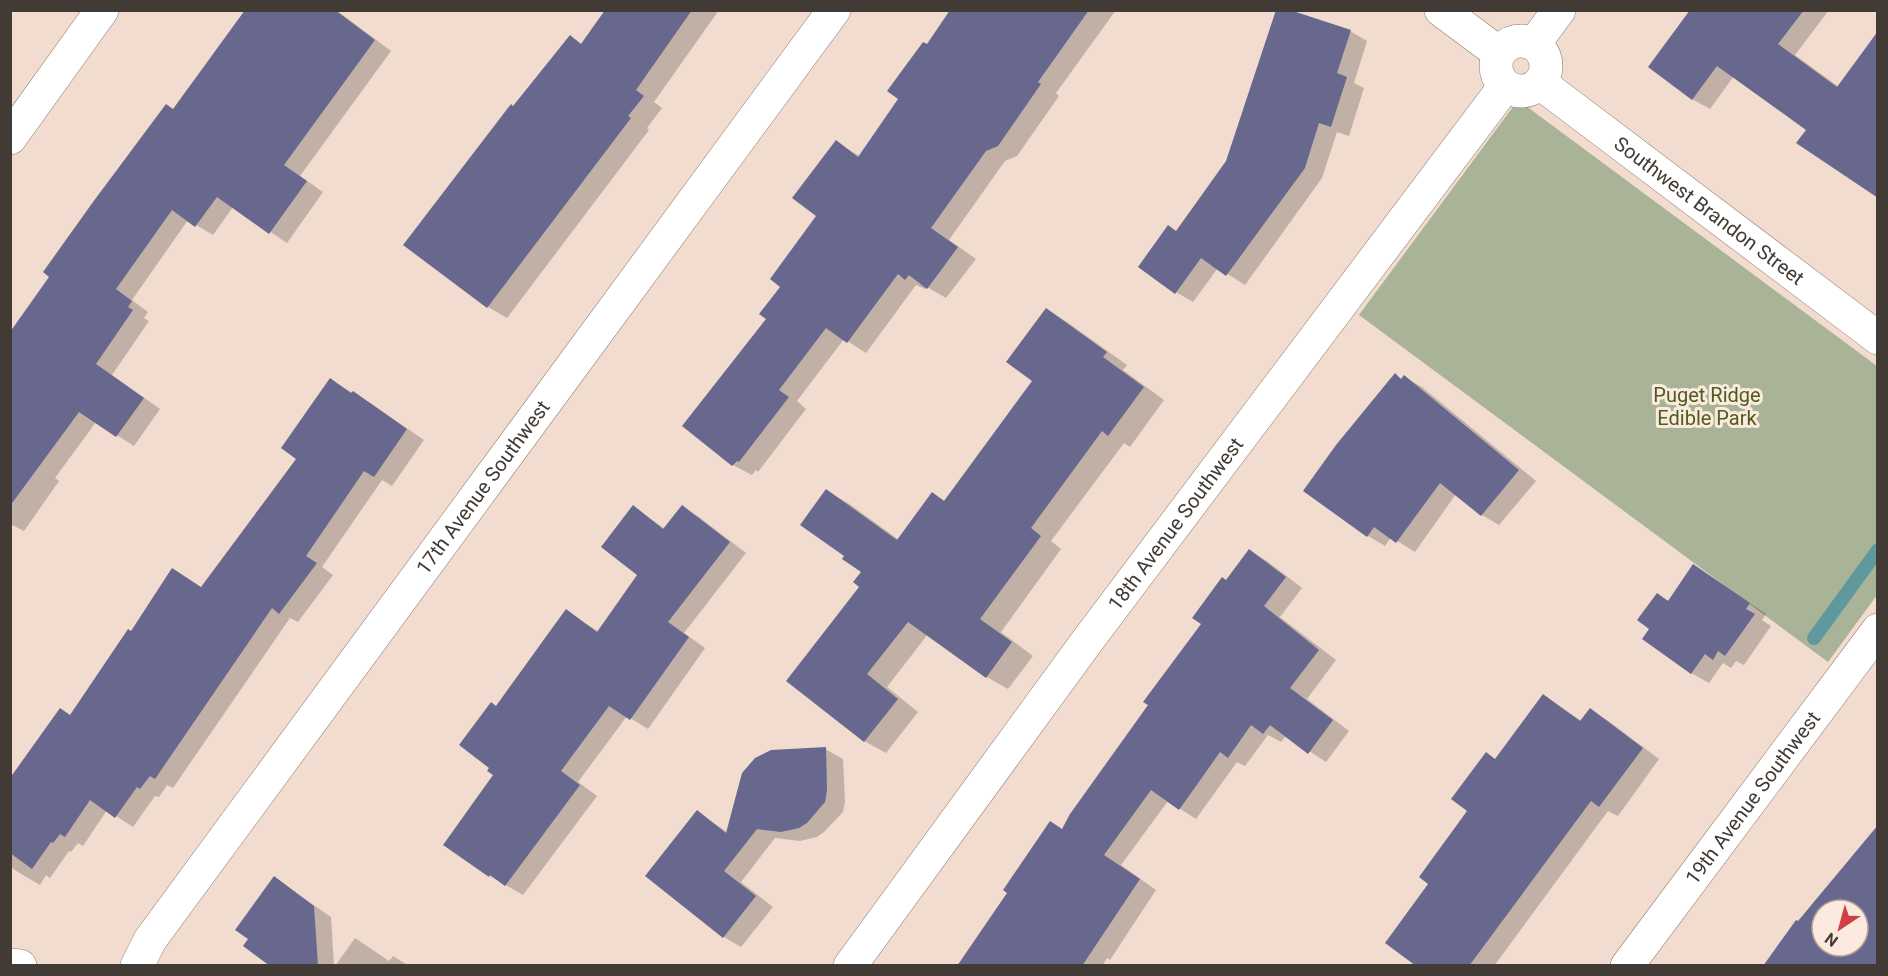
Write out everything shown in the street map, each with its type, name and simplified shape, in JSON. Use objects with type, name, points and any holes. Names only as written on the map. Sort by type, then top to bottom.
[{"type":"street","points":[[10,138],[102,10]]},
{"type":"street","name":"17th Avenue Southwest","points":[[137,966],[150,940],[834,10]]},
{"type":"street","points":[[1441,10],[1500,54]]},
{"type":"street","points":[[1534,44],[1559,10]]},
{"type":"street","points":[[1524,41],[1534,44],[1544,54],[1547,70],[1540,83],[1533,89],[1516,92],[1505,86],[1497,75],[1496,66],[1500,54],[1508,45],[1516,42],[1524,41]]},
{"type":"street","name":"Southwest Brandon Street","points":[[1540,83],[1878,338]]},
{"type":"street","name":"18th Avenue Southwest","points":[[850,966],[1092,635],[1505,86]]},
{"type":"street","name":"19th Avenue Southwest","points":[[1627,966],[1878,630]]},
{"type":"street","points":[[10,965],[20,966]]},
{"type":"green space","name":"Puget Ridge Edible Park","points":[[1518,100],[1877,366],[1877,595],[1828,662],[1359,315]]},
{"type":"building","points":[[245,10],[335,10],[375,40],[284,165],[307,181],[269,234],[217,197],[195,227],[172,210],[116,289],[132,301],[128,307],[133,310],[96,364],[144,398],[116,437],[79,412],[10,506],[10,332],[49,277],[43,272],[93,202],[166,104],[173,109]]},
{"type":"building","points":[[605,10],[692,10],[636,90],[644,96],[628,116],[631,118],[487,308],[403,245],[511,104],[513,106],[570,35],[581,44]]},
{"type":"building","points":[[950,10],[1089,10],[1038,82],[1041,84],[998,146],[986,151],[931,228],[958,247],[927,289],[909,275],[905,280],[898,274],[847,343],[826,328],[779,390],[789,397],[739,462],[737,461],[732,466],[682,426],[766,319],[759,314],[780,287],[770,279],[816,216],[792,198],[836,140],[858,157],[898,99],[887,91],[923,42],[927,44]]},
{"type":"building","points":[[1276,10],[1290,10],[1351,30],[1337,73],[1347,77],[1331,127],[1319,123],[1305,168],[1226,276],[1201,258],[1175,294],[1138,267],[1168,225],[1176,231],[1226,161]]},
{"type":"building","points":[[1690,10],[1804,10],[1778,44],[1837,87],[1878,31],[1878,198],[1796,143],[1806,130],[1717,66],[1692,100],[1648,67]]},
{"type":"building","points":[[1046,308],[1107,352],[1103,357],[1144,387],[1108,436],[1102,431],[1031,528],[1041,536],[980,619],[1012,642],[986,678],[908,622],[867,674],[898,699],[864,742],[786,681],[859,587],[853,582],[861,572],[842,559],[844,556],[800,525],[826,489],[897,540],[932,492],[944,501],[1032,381],[1006,362]]},
{"type":"building","points":[[1395,373],[1401,379],[1404,375],[1519,470],[1481,516],[1440,483],[1396,543],[1374,527],[1367,537],[1303,491],[1336,445]]},
{"type":"building","points":[[330,378],[351,393],[353,391],[407,429],[374,477],[364,471],[306,556],[317,563],[279,614],[272,608],[155,779],[150,776],[140,789],[137,787],[115,818],[90,800],[65,837],[60,834],[53,843],[51,842],[32,869],[10,853],[10,778],[60,708],[70,715],[128,629],[131,631],[172,568],[201,587],[296,459],[281,448]]},
{"type":"building","points":[[633,505],[663,529],[682,505],[730,542],[668,622],[689,637],[630,720],[609,706],[561,771],[580,785],[505,886],[443,845],[493,775],[487,771],[489,768],[459,745],[491,702],[496,706],[566,609],[597,632],[637,575],[601,547]]},
{"type":"building","points":[[1249,549],[1286,577],[1264,606],[1319,650],[1290,688],[1333,720],[1308,754],[1270,725],[1263,734],[1251,725],[1228,758],[1220,752],[1179,810],[1151,790],[1104,855],[1140,879],[1082,966],[957,966],[1007,893],[1003,890],[1050,821],[1062,829],[1070,814],[1148,705],[1143,702],[1201,624],[1192,618],[1222,577],[1226,580]]},
{"type":"building","points":[[1693,564],[1750,603],[1746,609],[1755,614],[1725,656],[1718,651],[1713,660],[1705,654],[1691,674],[1642,639],[1649,629],[1637,620],[1657,593],[1668,601]]},
{"type":"building","points":[[1543,694],[1580,721],[1590,708],[1643,748],[1599,807],[1591,801],[1469,966],[1416,966],[1385,943],[1428,884],[1419,877],[1467,811],[1451,799],[1486,752],[1495,759]]},
{"type":"building","points":[[826,747],[825,802],[807,823],[799,828],[781,832],[757,829],[724,871],[756,896],[723,938],[645,876],[697,810],[726,833],[742,773],[755,758],[771,750]]},
{"type":"building","points":[[1878,825],[1878,966],[1763,966],[1796,920],[1798,921],[1810,907],[1810,958],[1870,958],[1870,898],[1817,898]]},
{"type":"building","points":[[274,876],[314,906],[318,966],[270,966],[243,946],[248,939],[235,930]]},
{"type":"waterway","points":[[1814,638],[1878,550]]}]
